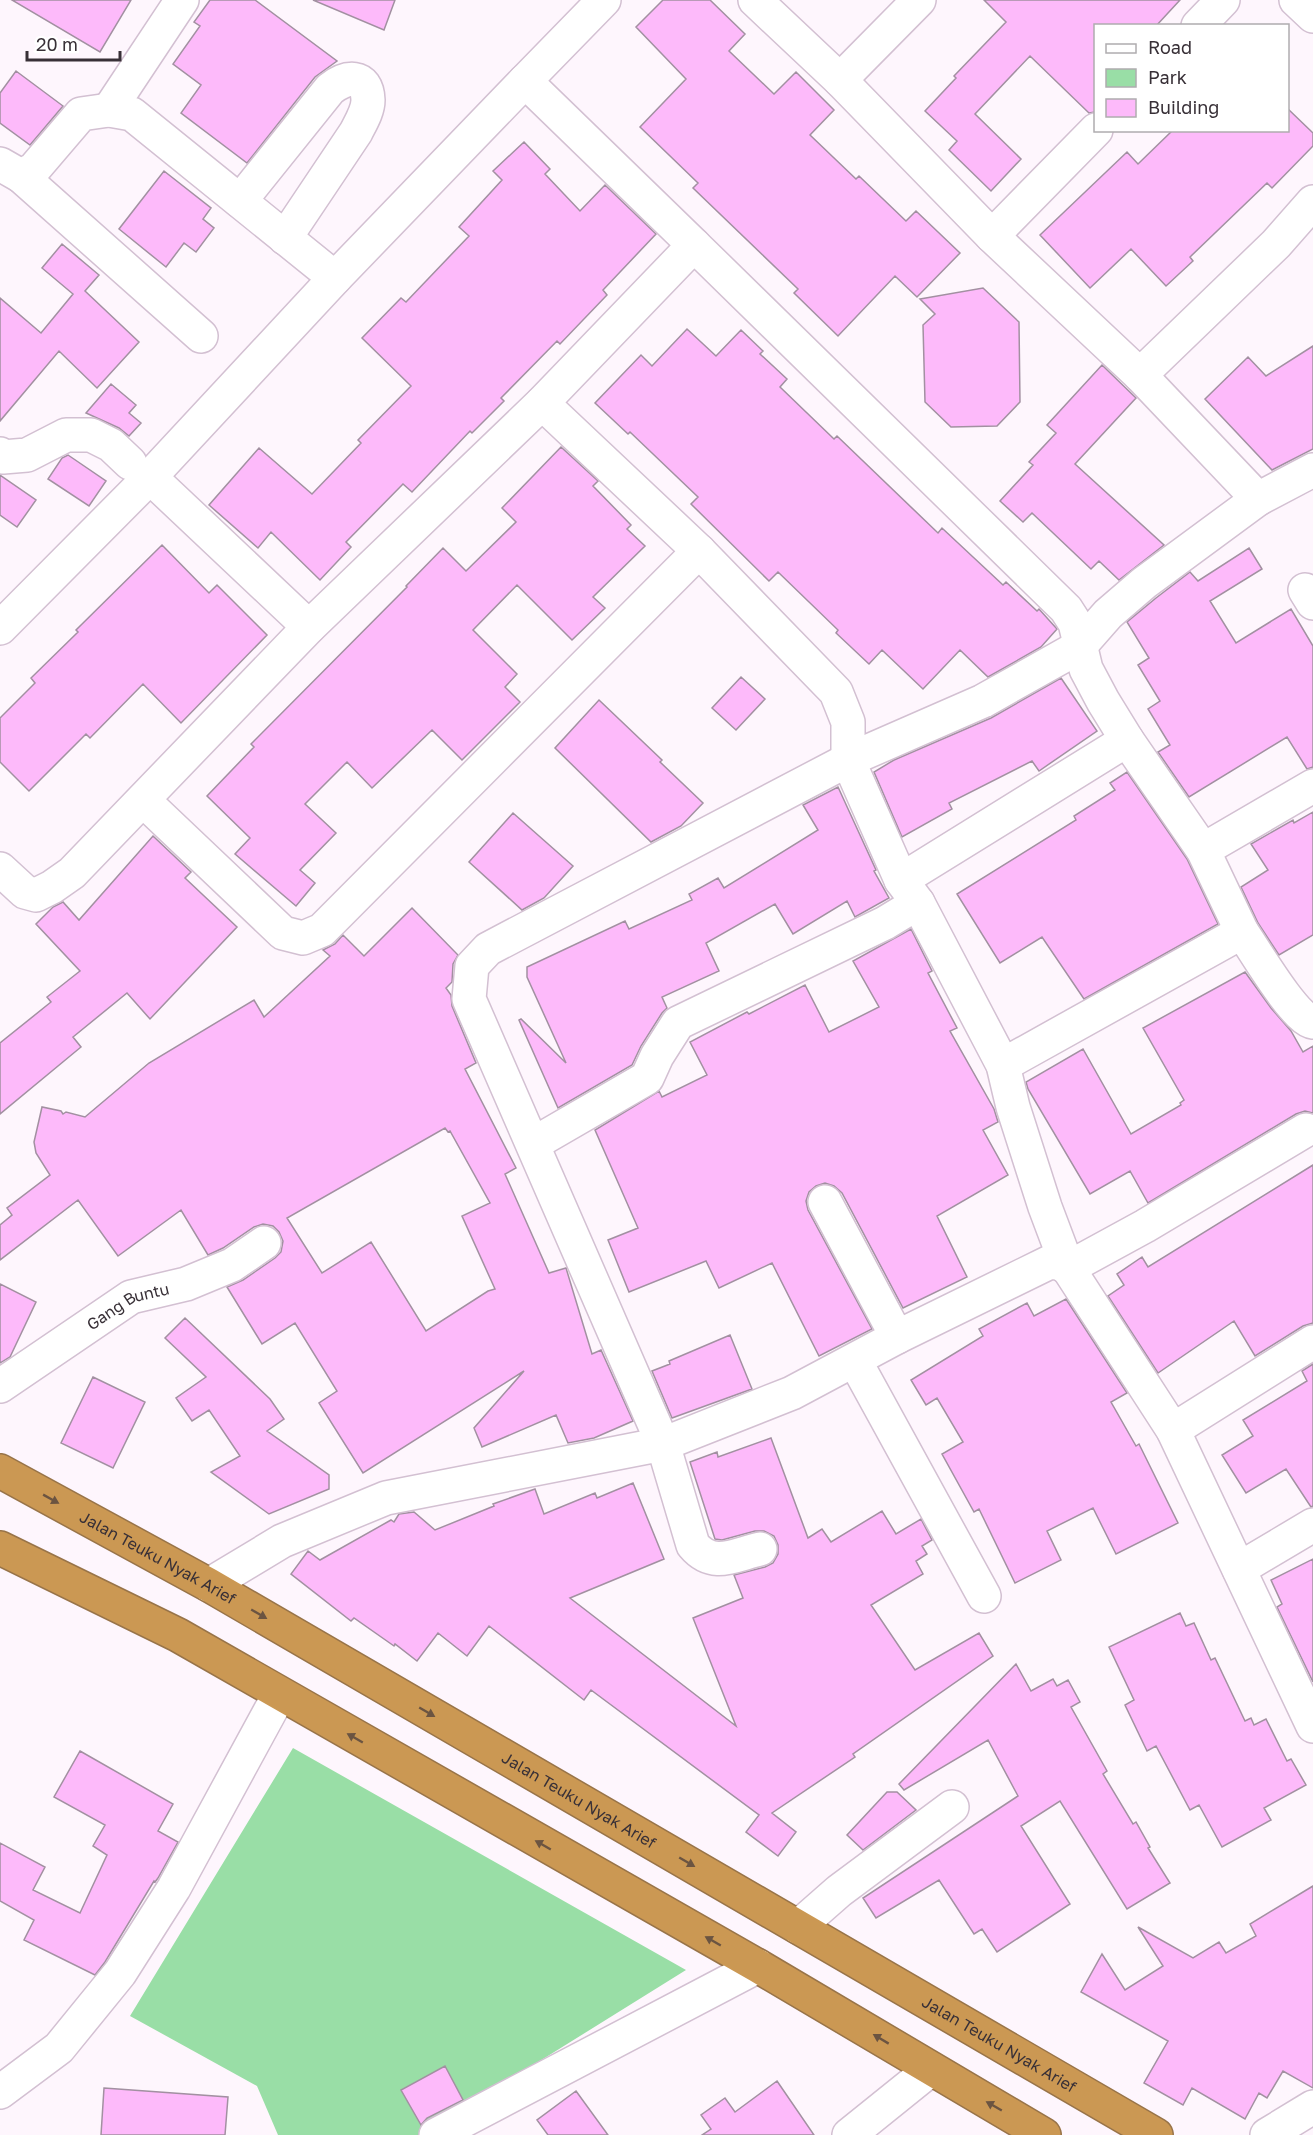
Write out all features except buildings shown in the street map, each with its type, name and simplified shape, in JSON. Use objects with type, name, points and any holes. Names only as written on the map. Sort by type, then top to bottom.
[{"type":"highway","name":"Jalan Teuku Nyak Arief","points":[[0,1471],[209,1585],[1156,2135]]},
{"type":"highway","points":[[0,1548],[178,1635],[279,1695],[758,1966],[1044,2135]]},
{"type":"street","points":[[109,110],[182,0]]},
{"type":"street","points":[[0,628],[140,470],[335,278],[604,0]]},
{"type":"street","points":[[755,0],[840,80],[992,236],[1140,375],[1258,499]]},
{"type":"street","points":[[840,80],[919,0]]},
{"type":"street","points":[[1200,24],[1223,0]]},
{"type":"street","points":[[1296,0],[1313,16]]},
{"type":"street","points":[[240,201],[330,89],[339,82],[352,78],[359,80],[365,87],[368,100],[364,115],[356,132],[285,238]]},
{"type":"street","points":[[525,81],[1066,609],[1075,623],[1086,669],[1103,701],[1127,740],[1203,850],[1242,932],[1293,1007],[1308,1022],[1313,1022]]},
{"type":"street","points":[[10,170],[34,169],[81,114],[109,110],[132,114],[335,278]]},
{"type":"street","points":[[992,236],[1094,131]]},
{"type":"street","points":[[10,170],[201,336]]},
{"type":"street","points":[[1140,375],[1276,244],[1313,202]]},
{"type":"street","points":[[0,868],[25,892],[36,896],[72,873],[309,627],[542,403],[694,245]]},
{"type":"street","points":[[542,403],[699,551],[836,692],[848,722],[848,760],[909,891],[1003,1065],[1013,1107],[1045,1207],[1068,1268],[1173,1430],[1313,1726]]},
{"type":"street","points":[[0,454],[3,457],[27,455],[66,435],[91,435],[111,445],[309,627]]},
{"type":"street","points":[[760,1549],[715,1560],[700,1554],[693,1545],[663,1444],[469,999],[472,966],[488,949],[848,760],[983,701],[1079,646],[1108,614],[1144,583],[1258,499],[1313,470]]},
{"type":"street","points":[[143,800],[283,933],[303,938],[322,930],[699,551]]},
{"type":"street","points":[[533,1144],[647,1078],[657,1056],[678,1023],[885,923],[909,891],[1127,740]]},
{"type":"street","points":[[1203,850],[1313,786]]},
{"type":"street","points":[[1003,1065],[1242,932]]},
{"type":"street","points":[[1068,1268],[1145,1226],[1306,1131]]},
{"type":"street","points":[[825,1202],[897,1337]]},
{"type":"street","name":"Gang Buntu","points":[[0,1386],[130,1297],[186,1284],[232,1265],[264,1243]]},
{"type":"street","points":[[209,1585],[282,1541],[386,1498],[663,1444],[792,1393],[897,1337],[1048,1263],[1057,1262],[1068,1268]]},
{"type":"street","points":[[1173,1430],[1313,1342]]},
{"type":"street","points":[[855,1361],[984,1596]]},
{"type":"street","points":[[1239,1569],[1313,1524]]},
{"type":"street","points":[[0,2092],[58,2048],[120,1973],[174,1888],[279,1695]]},
{"type":"street","points":[[798,1927],[839,1891],[952,1807]]},
{"type":"street","points":[[436,2135],[758,1966]]},
{"type":"street","points":[[849,2135],[931,2069]]},
{"type":"street","points":[[1267,2135],[1313,2107]]},
{"type":"green space","points":[[293,1748],[686,1970],[421,2135],[278,2135],[257,2086],[130,2016]]}]
